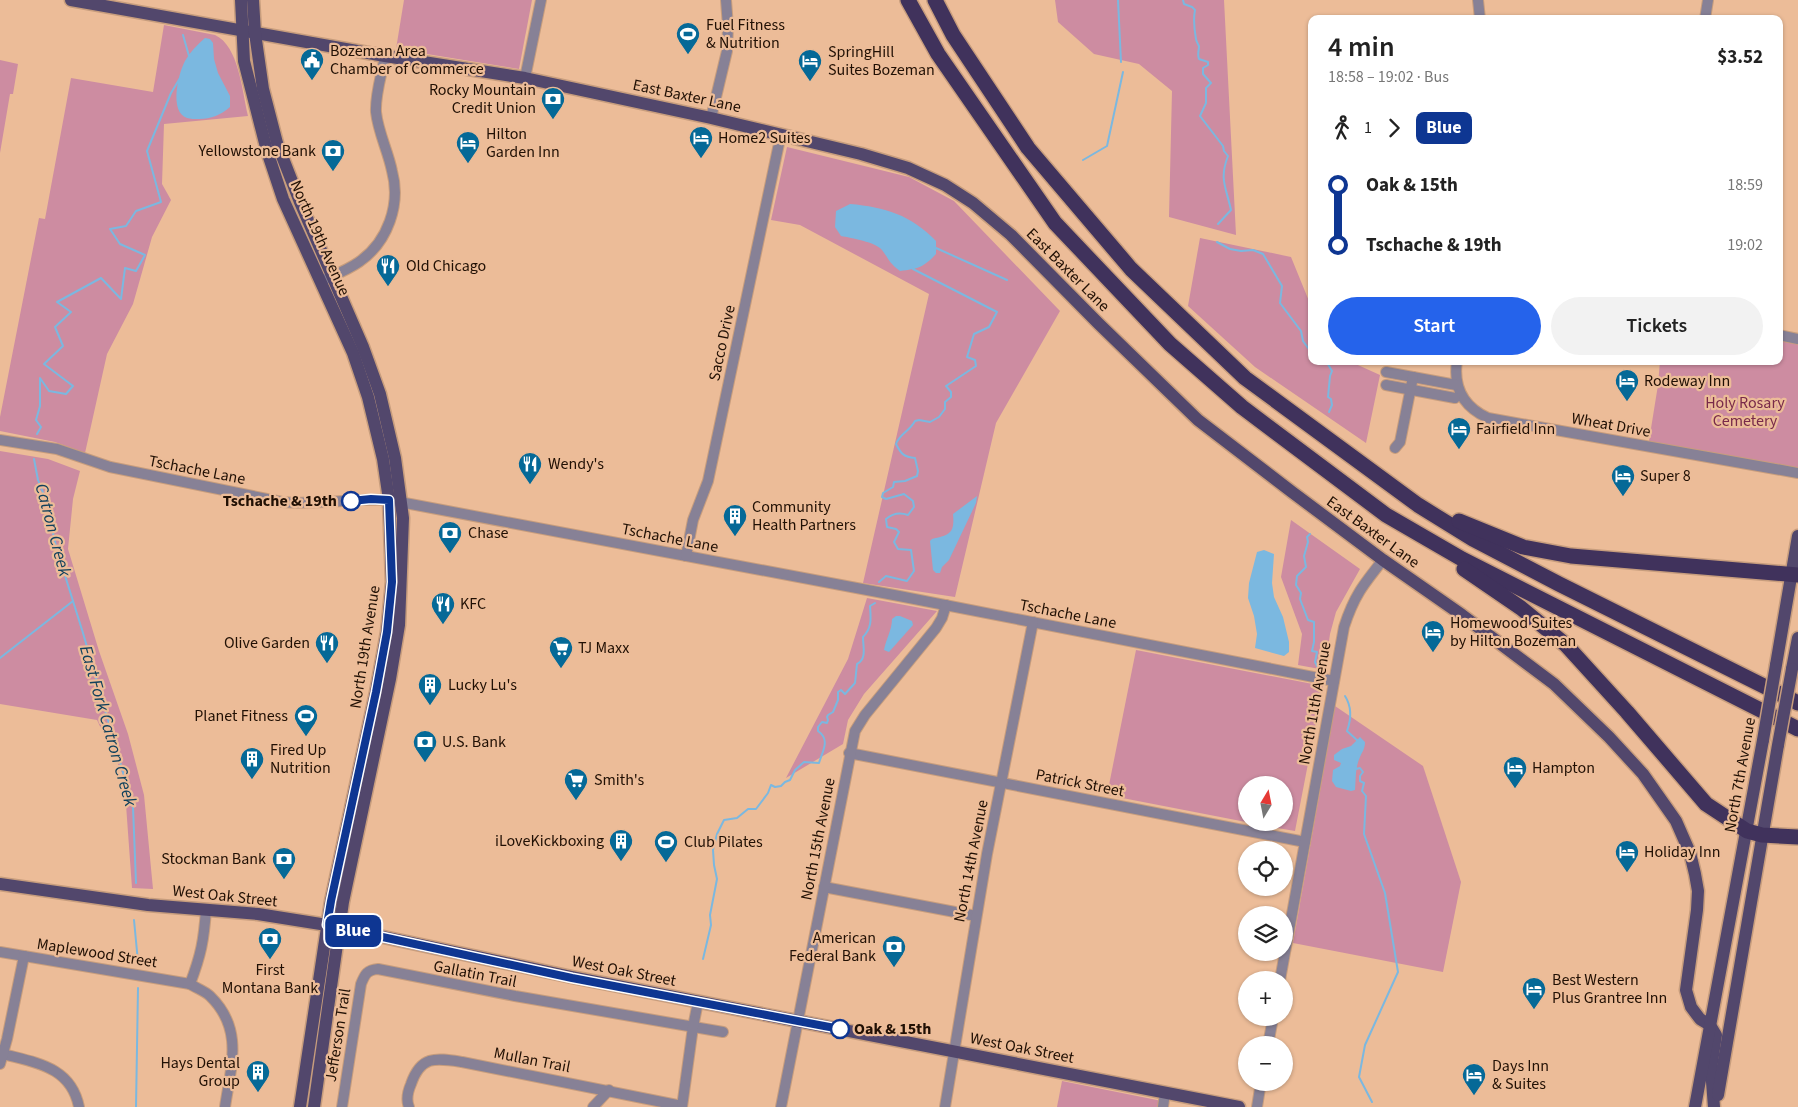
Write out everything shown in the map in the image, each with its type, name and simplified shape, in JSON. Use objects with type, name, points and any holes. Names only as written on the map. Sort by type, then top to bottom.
[{"type":"highway","points":[[908,0],[938,54],[1055,223],[1170,344],[1242,407],[1386,515],[1521,608],[1566,645],[1627,712],[1706,804],[1747,831],[1762,835],[1798,837]]},
{"type":"highway","points":[[934,0],[953,35],[1028,148],[1131,269],[1245,378],[1418,505],[1473,539],[1559,584],[1798,702]]},
{"type":"highway","points":[[1364,466],[1460,522],[1522,547],[1571,556],[1795,574]]},
{"type":"highway","points":[[1386,515],[1462,559],[1798,729]]},
{"type":"main road","name":"East Baxter Lane","points":[[71,0],[385,56],[525,78],[781,134],[908,168],[945,185],[973,203],[1011,235],[1198,420],[1383,560],[1462,615],[1554,684],[1609,737],[1643,774],[1676,821],[1690,853],[1698,891],[1697,917],[1686,982],[1691,1007],[1700,1019],[1710,1025]]},
{"type":"main road","name":"North 19th Avenue","points":[[241,0],[244,61],[266,151],[283,199],[353,353],[368,397],[383,460],[396,502],[392,582],[387,632],[331,901],[300,1107]]},
{"type":"main road","name":"North 19th Avenue","points":[[253,0],[255,33],[263,90],[277,143],[300,202],[363,347],[380,394],[395,458],[396,502],[402,565],[399,625],[389,686],[343,902],[341,928],[314,1107]]},
{"type":"main road","name":"North 7th Avenue","points":[[1695,1107],[1776,665],[1795,574],[1798,536]]},
{"type":"main road","name":"North 7th Avenue","points":[[1715,1107],[1798,638]]},
{"type":"main road","name":"West Oak Street","points":[[0,884],[148,905],[258,914],[327,925],[572,978],[1239,1107]]},
{"type":"main road","points":[[1729,1031],[1721,1023],[1720,1013],[1730,953],[1730,919]]},
{"type":"main road","points":[[1710,1025],[1716,1035],[1711,1068],[1715,1107]]},
{"type":"street","points":[[525,78],[541,0]]},
{"type":"street","points":[[711,118],[728,51],[726,0]]},
{"type":"street","points":[[1478,0],[1480,15]]},
{"type":"street","points":[[1706,15],[1708,0]]},
{"type":"street","points":[[320,282],[354,266],[368,254],[382,237],[392,214],[396,191],[376,111],[385,56]]},
{"type":"street","name":"Sacco Drive","points":[[686,556],[694,520],[708,481],[781,134]]},
{"type":"street","points":[[1783,336],[1798,339]]},
{"type":"street","points":[[1386,372],[1456,385],[1456,365]]},
{"type":"street","points":[[1394,448],[1400,442],[1412,377]]},
{"type":"street","points":[[1386,384],[1455,398]]},
{"type":"street","name":"Wheat Drive","points":[[1456,385],[1467,404],[1488,418],[1798,473]]},
{"type":"street","name":"Tschache Lane","points":[[0,440],[57,449],[110,467],[282,502],[300,504],[371,499],[396,502],[946,605],[1334,681]]},
{"type":"street","name":"North 11th Avenue","points":[[1282,971],[1344,627],[1353,601],[1383,560]]},
{"type":"street","name":"North 15th Avenue","points":[[780,1107],[849,753],[855,731],[936,628],[942,618],[946,605]]},
{"type":"street","name":"North 14th Avenue","points":[[944,1107],[976,916],[1033,622]]},
{"type":"street","name":"Patrick Street","points":[[849,753],[1305,842]]},
{"type":"street","points":[[824,886],[976,916]]},
{"type":"street","points":[[206,909],[204,940],[200,959],[190,984],[209,996],[227,1019],[232,1034],[233,1049],[225,1107]]},
{"type":"street","name":"Maplewood Street","points":[[0,952],[190,984]]},
{"type":"street","points":[[24,956],[1,1059],[40,1064],[56,1071],[73,1088],[79,1107]]},
{"type":"street","name":"Gallatin Trail","points":[[370,970],[378,969],[515,996],[723,1032]]},
{"type":"street","name":"Jefferson Trail","points":[[342,1107],[361,984],[365,974],[370,970]]},
{"type":"street","points":[[682,1107],[698,1002]]},
{"type":"street","name":"Mullan Trail","points":[[409,1107],[407,1103],[409,1090],[415,1073],[425,1062],[433,1059],[462,1062],[609,1090],[682,1107]]},
{"type":"street","points":[[594,1107],[609,1090]]},
{"type":"street","points":[[1257,1107],[1260,1091]]},
{"type":"street","points":[[1163,1107],[1166,1093]]},
{"type":"green space","points":[[404,0],[532,0],[519,69],[396,49]]},
{"type":"green space","points":[[1055,0],[1224,0],[1236,235],[1169,217],[1172,91],[1139,64],[1094,54],[1058,22]]},
{"type":"green space","points":[[164,25],[215,35],[223,41],[229,49],[238,70],[248,116],[164,124],[162,184],[171,200],[152,237],[133,304],[107,354],[85,453],[55,442],[0,431],[0,417],[39,218],[45,219],[71,78],[153,92]]},
{"type":"green space","points":[[0,60],[18,64],[13,94],[10,94],[0,153]]},
{"type":"green space","points":[[787,147],[909,177],[954,201],[1060,311],[996,423],[955,597],[863,583],[929,294],[800,225],[771,220]]},
{"type":"green space","points":[[1200,238],[1291,257],[1308,299],[1308,365],[1358,365],[1380,375],[1366,443],[1255,367],[1188,306]]},
{"type":"green space","name":"Holy Rosary Cemetery","points":[[1783,336],[1798,339],[1798,473],[1648,447],[1660,365],[1783,365]]},
{"type":"green space","points":[[0,451],[48,459],[80,471],[73,499],[68,549],[99,651],[128,734],[144,795],[153,889],[132,888],[124,777],[97,720],[0,704]]},
{"type":"green space","points":[[1291,520],[1360,569],[1336,612],[1330,634],[1325,670],[1298,665],[1302,634],[1281,577]]},
{"type":"green space","points":[[867,598],[937,611],[864,694],[848,720],[843,744],[786,778],[848,659]]},
{"type":"green space","points":[[1136,650],[1323,686],[1295,831],[1293,831],[1293,776],[1238,776],[1238,820],[1107,795]]},
{"type":"green space","points":[[1335,706],[1423,766],[1461,882],[1443,972],[1293,943]]},
{"type":"green space","points":[[1062,1081],[1162,1101],[1161,1107],[1057,1107]]},
{"type":"water","points":[[205,38],[210,39],[213,43],[214,59],[218,73],[230,96],[230,107],[212,117],[203,119],[188,118],[181,114],[178,108],[178,83],[182,67],[187,58]]},
{"type":"water","points":[[850,204],[875,207],[907,219],[927,232],[936,241],[936,254],[920,267],[900,271],[891,263],[879,247],[841,236],[835,227],[836,211]]},
{"type":"water","points":[[977,496],[976,503],[949,560],[942,567],[940,573],[936,573],[933,570],[930,541],[947,535],[952,530],[953,514]]},
{"type":"water","points":[[1264,550],[1274,554],[1272,583],[1274,597],[1283,617],[1289,642],[1289,652],[1284,656],[1255,648],[1257,634],[1248,598],[1249,583],[1257,552]]},
{"type":"water","points":[[896,616],[912,621],[913,625],[889,652],[884,650],[892,619]]},
{"type":"water","points":[[1360,737],[1365,744],[1357,765],[1355,790],[1351,791],[1336,787],[1332,781],[1333,770],[1340,766],[1341,763],[1334,760],[1334,755],[1342,749],[1351,746]]},
{"type":"waterway","points":[[1118,0],[1121,62]]},
{"type":"waterway","points":[[1183,0],[1184,4],[1195,10],[1194,24],[1196,40],[1199,46],[1198,57],[1208,62],[1208,65],[1203,68],[1203,74],[1211,83],[1206,88],[1206,103],[1200,116],[1223,146],[1228,156],[1224,177],[1225,189],[1231,210],[1218,224]]},
{"type":"waterway","name":"Catron Creek","points":[[183,35],[189,56]]},
{"type":"waterway","points":[[1083,160],[1107,146],[1123,72]]},
{"type":"waterway","name":"Catron Creek","points":[[37,434],[41,427],[36,420],[40,406],[40,378],[49,391],[66,394],[73,386],[44,364],[63,346],[55,327],[71,312],[57,302],[101,278],[121,299],[125,268],[136,271],[145,255],[120,244],[110,229],[126,226],[136,211],[161,202],[147,151],[171,93],[180,78]]},
{"type":"waterway","points":[[1217,242],[1230,249],[1241,251],[1253,250],[1263,254],[1282,286],[1280,303],[1301,331],[1303,341],[1308,348]]},
{"type":"waterway","points":[[934,250],[936,248],[1007,280]]},
{"type":"waterway","points":[[879,582],[886,576],[907,581],[914,571],[911,550],[898,549],[894,542],[899,532],[896,529],[887,527],[886,519],[891,515],[908,515],[914,507],[913,501],[904,494],[886,499],[882,497],[883,493],[893,487],[894,482],[905,481],[917,476],[918,471],[915,458],[903,454],[896,444],[915,421],[930,422],[939,417],[945,409],[945,402],[951,397],[951,392],[946,386],[976,366],[975,360],[967,357],[974,334],[989,327],[997,312],[914,268]]},
{"type":"waterway","points":[[1328,365],[1332,371],[1328,397],[1331,399],[1332,405],[1329,412]]},
{"type":"waterway","name":"East Fork Catron Creek","points":[[34,459],[57,550],[133,807],[136,883]]},
{"type":"waterway","points":[[1310,534],[1307,537],[1308,542],[1304,556],[1306,567],[1297,576],[1296,585],[1301,593],[1300,599],[1308,620],[1314,622],[1312,651],[1317,652],[1315,662],[1317,666]]},
{"type":"waterway","points":[[0,658],[73,601]]},
{"type":"waterway","points":[[703,959],[711,925],[710,915],[717,879],[713,850],[717,834],[724,820],[737,818],[748,809],[756,809],[768,793],[771,785],[775,787],[781,786],[790,780],[795,770],[804,762],[819,763],[825,742],[818,731],[818,727],[822,722],[827,723],[827,717],[833,712],[838,700],[838,692],[841,690],[845,694],[855,683],[857,664],[863,656],[863,637],[870,623],[870,606],[875,603]]},
{"type":"waterway","points":[[1345,696],[1350,714],[1347,731],[1358,741]]},
{"type":"waterway","points":[[1356,768],[1360,768],[1363,772],[1360,776],[1360,781],[1364,783],[1362,791],[1366,796],[1364,834],[1385,893],[1398,972],[1365,1045],[1359,1077],[1372,1102]]},
{"type":"waterway","name":"East Fork Catron Creek","points":[[134,920],[138,962]]},
{"type":"waterway","name":"East Fork Catron Creek","points":[[136,1107],[138,988]]},
{"type":"bus line","name":"Blue","points":[[351,501],[389,500],[392,582],[387,632],[378,681],[327,925],[572,978],[840,1029]]},
{"type":"place","name":"Fuel Fitness & Nutrition","points":[[688,55]]},
{"type":"place","name":"Bozeman Area Chamber of Commerce","points":[[312,81]]},
{"type":"place","name":"SpringHill Suites Bozeman","points":[[810,82]]},
{"type":"place","name":"Rocky Mountain Credit Union","points":[[553,120]]},
{"type":"place","name":"Home2 Suites","points":[[701,159]]},
{"type":"place","name":"Hilton Garden Inn","points":[[468,164]]},
{"type":"place","name":"Yellowstone Bank","points":[[333,172]]},
{"type":"place","name":"Old Chicago","points":[[388,287]]},
{"type":"place","name":"Rodeway Inn","points":[[1627,402]]},
{"type":"place","name":"Fairfield Inn","points":[[1459,450]]},
{"type":"place","name":"Wendy's","points":[[530,485]]},
{"type":"place","name":"Super 8","points":[[1623,497]]},
{"type":"place","name":"Tschache & 19th","points":[[351,501]]},
{"type":"place","name":"Community Health Partners","points":[[735,537]]},
{"type":"place","name":"Chase","points":[[450,554]]},
{"type":"place","name":"KFC","points":[[443,625]]},
{"type":"place","name":"Homewood Suites by Hilton Bozeman","points":[[1433,653]]},
{"type":"place","name":"Olive Garden","points":[[327,664]]},
{"type":"place","name":"TJ Maxx","points":[[561,669]]},
{"type":"place","name":"Lucky Lu's","points":[[430,706]]},
{"type":"place","name":"Planet Fitness","points":[[306,737]]},
{"type":"place","name":"U.S. Bank","points":[[425,763]]},
{"type":"place","name":"Fired Up Nutrition","points":[[252,780]]},
{"type":"place","name":"Hampton","points":[[1515,789]]},
{"type":"place","name":"Smith's","points":[[576,801]]},
{"type":"place","name":"iLoveKickboxing","points":[[621,862]]},
{"type":"place","name":"Club Pilates","points":[[666,863]]},
{"type":"place","name":"Holiday Inn","points":[[1627,873]]},
{"type":"place","name":"Stockman Bank","points":[[284,880]]},
{"type":"place","name":"First Montana Bank","points":[[270,960]]},
{"type":"place","name":"American Federal Bank","points":[[894,968]]},
{"type":"place","name":"Best Western Plus Grantree Inn","points":[[1534,1010]]},
{"type":"place","name":"Oak & 15th","points":[[840,1029]]},
{"type":"place","name":"Hays Dental Group","points":[[258,1093]]},
{"type":"place","name":"Days Inn & Suites","points":[[1474,1096]]}]
